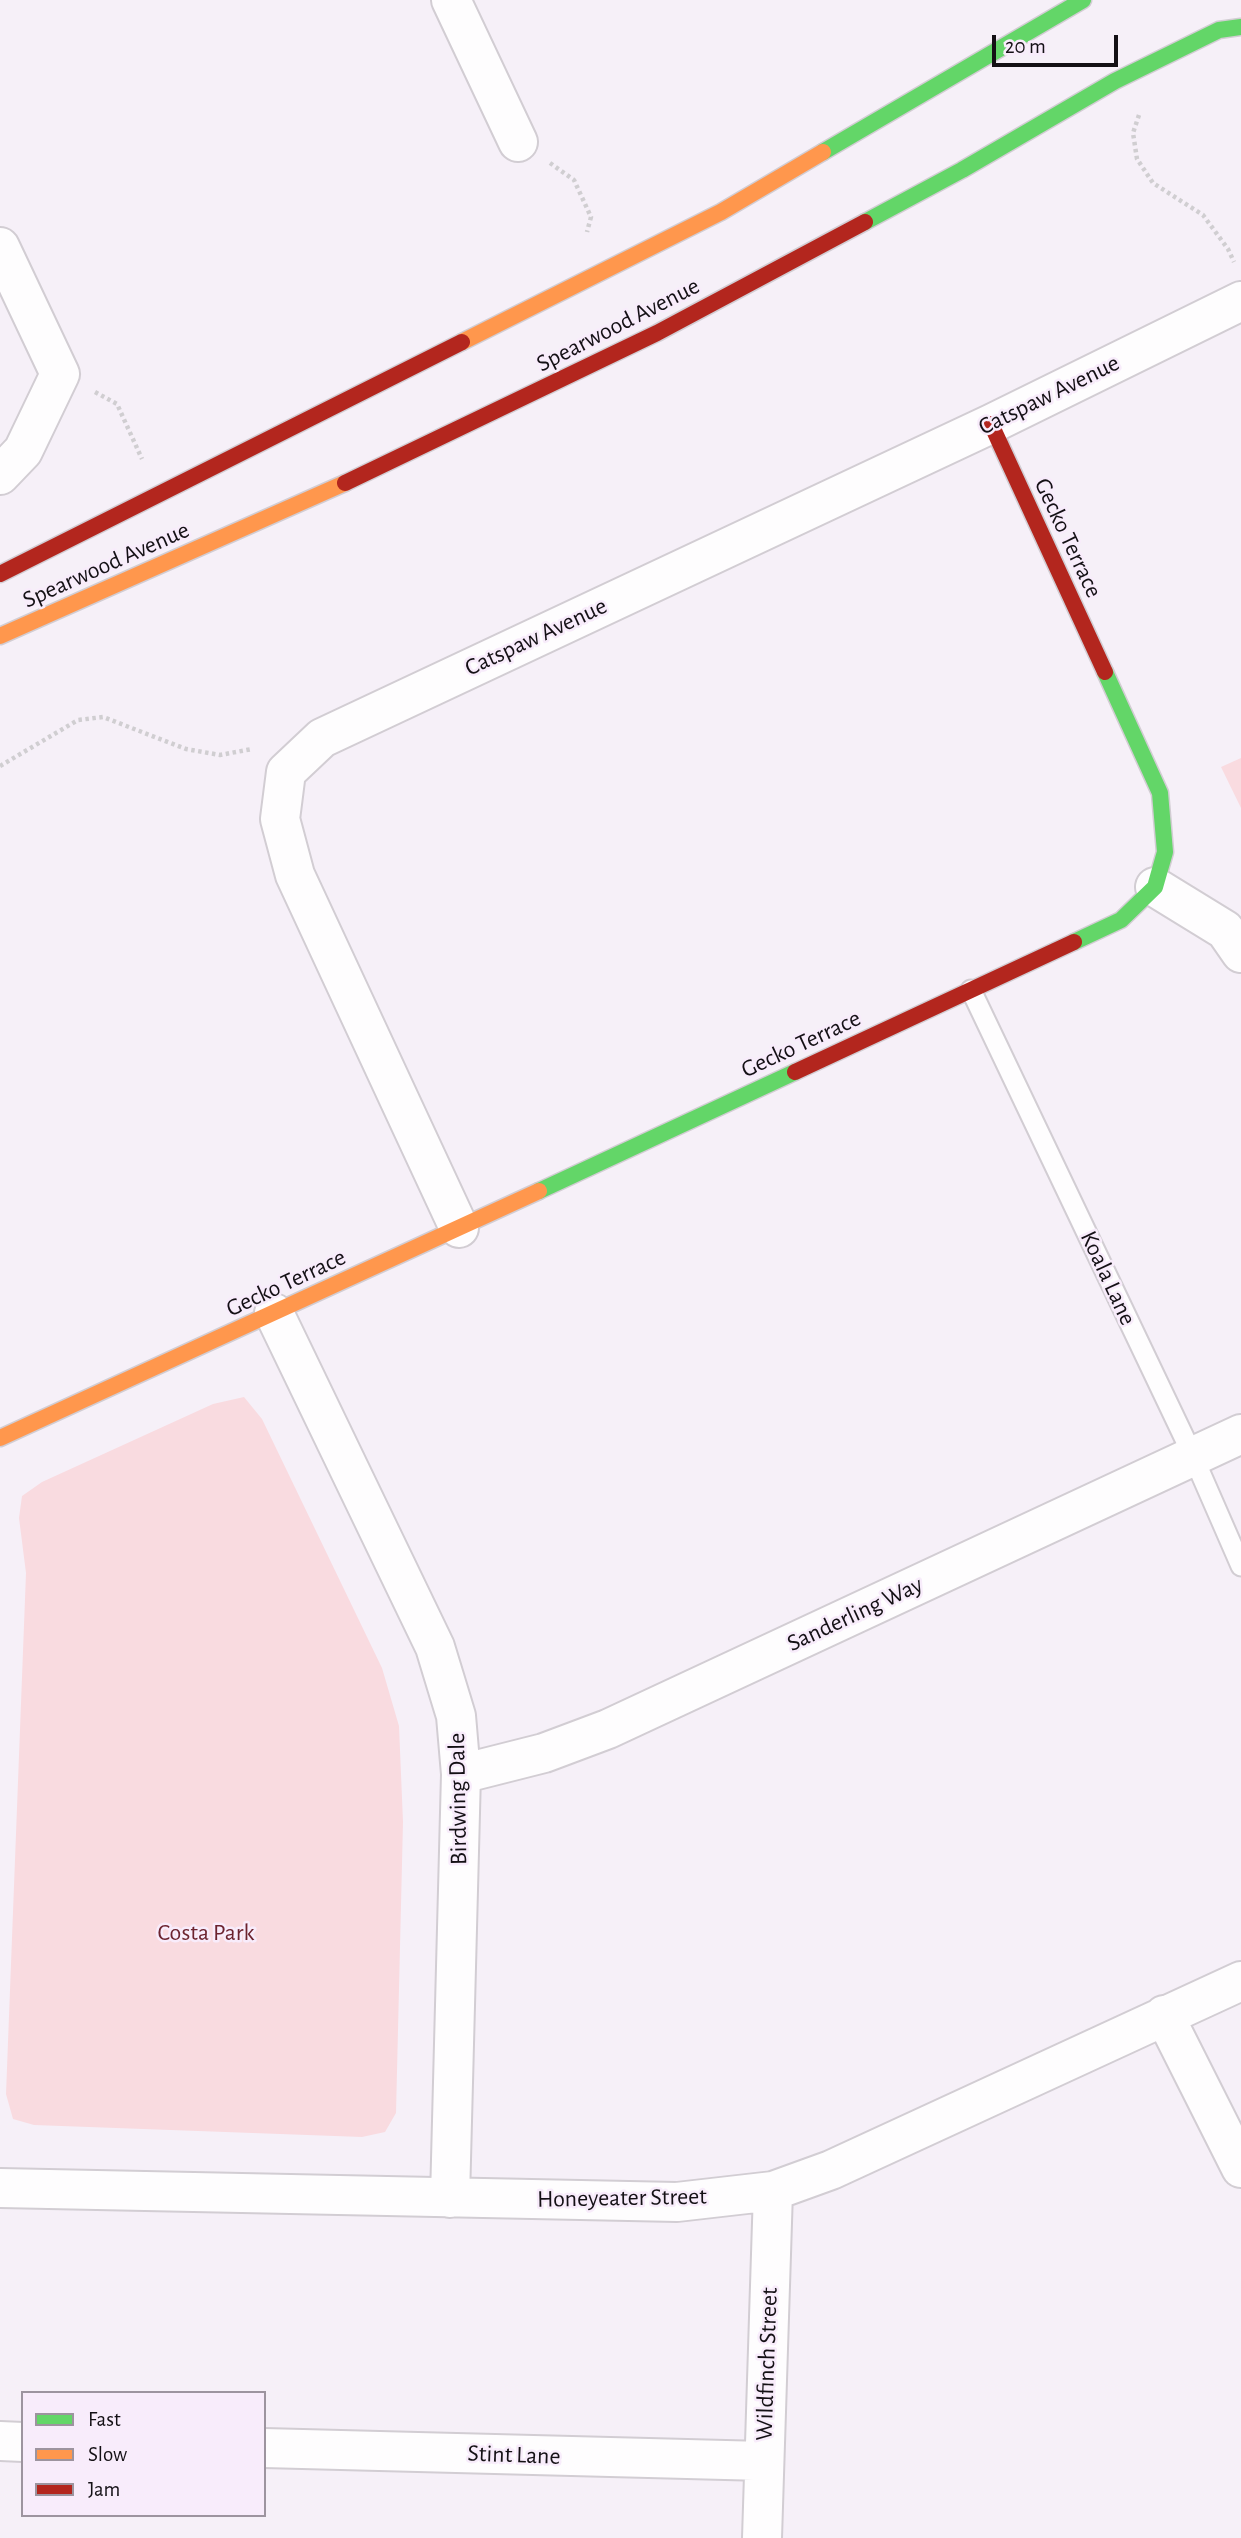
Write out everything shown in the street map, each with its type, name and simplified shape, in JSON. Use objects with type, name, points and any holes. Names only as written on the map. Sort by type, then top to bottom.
[{"type":"main road","name":"Spearwood Avenue","points":[[0,575],[721,212],[1083,0]]},
{"type":"main road","name":"Spearwood Avenue","points":[[0,636],[302,504],[633,345],[962,170],[1115,81],[1219,30],[1241,27]]},
{"type":"main road","name":"Gecko Terrace","points":[[0,1438],[459,1228],[1121,919],[1155,887],[1165,852],[1160,793],[991,424]]},
{"type":"street","points":[[451,0],[519,142]]},
{"type":"street","points":[[0,247],[60,374],[23,451],[0,475]]},
{"type":"street","name":"Catspaw Avenue","points":[[459,1228],[295,875],[280,819],[286,772],[321,738],[991,424],[1239,284]]},
{"type":"street","points":[[1155,887],[1225,930],[1241,953]]},
{"type":"street","name":"Birdwing Dale","points":[[274,1313],[435,1647],[456,1716],[461,1774],[450,2198]]},
{"type":"street","name":"Sanderling Way","points":[[461,1774],[544,1753],[608,1729],[1241,1434]]},
{"type":"street","name":"Honeyeater Street","points":[[0,2188],[677,2202],[774,2191],[831,2170],[1241,1981]]},
{"type":"street","points":[[1164,2015],[1241,2168]]},
{"type":"street","name":"Wildfinch Street","points":[[762,2538],[774,2191]]},
{"type":"street","points":[[0,2441],[21,2442]]},
{"type":"street","name":"Stint Lane","points":[[266,2448],[764,2462]]},
{"type":"lane","name":"Koala Lane","points":[[971,990],[1192,1456],[1241,1566]]},
{"type":"path","points":[[1142,105],[1133,133],[1137,159],[1153,183],[1203,215],[1228,249],[1239,284]]},
{"type":"path","points":[[519,142],[574,180],[591,217],[586,238]]},
{"type":"path","points":[[60,374],[117,404],[146,466]]},
{"type":"green space","points":[[1241,758],[1241,808],[1221,767]]},
{"type":"green space","name":"Costa Park","points":[[244,1397],[262,1419],[382,1668],[399,1726],[403,1822],[396,2113],[385,2132],[362,2137],[34,2125],[13,2119],[6,2094],[26,1573],[19,1518],[22,1496],[42,1482],[213,1404]]},
{"type":"traffic: fast","points":[[823,152],[1083,0]]},
{"type":"traffic: fast","points":[[865,222],[962,170],[1115,81],[1219,30],[1241,27]]},
{"type":"traffic: fast","points":[[1074,942],[1121,920],[1155,887],[1165,852],[1160,793],[1105,672]]},
{"type":"traffic: fast","points":[[539,1191],[795,1072]]},
{"type":"traffic: slow","points":[[462,342],[721,212],[823,152]]},
{"type":"traffic: slow","points":[[0,636],[345,483]]},
{"type":"traffic: slow","points":[[0,1438],[539,1191]]},
{"type":"traffic: jam","points":[[345,483],[657,333],[865,222]]},
{"type":"traffic: jam","points":[[0,574],[462,342]]},
{"type":"traffic: jam","points":[[991,424],[1105,672]]},
{"type":"traffic: jam","points":[[795,1072],[1074,942]]}]
